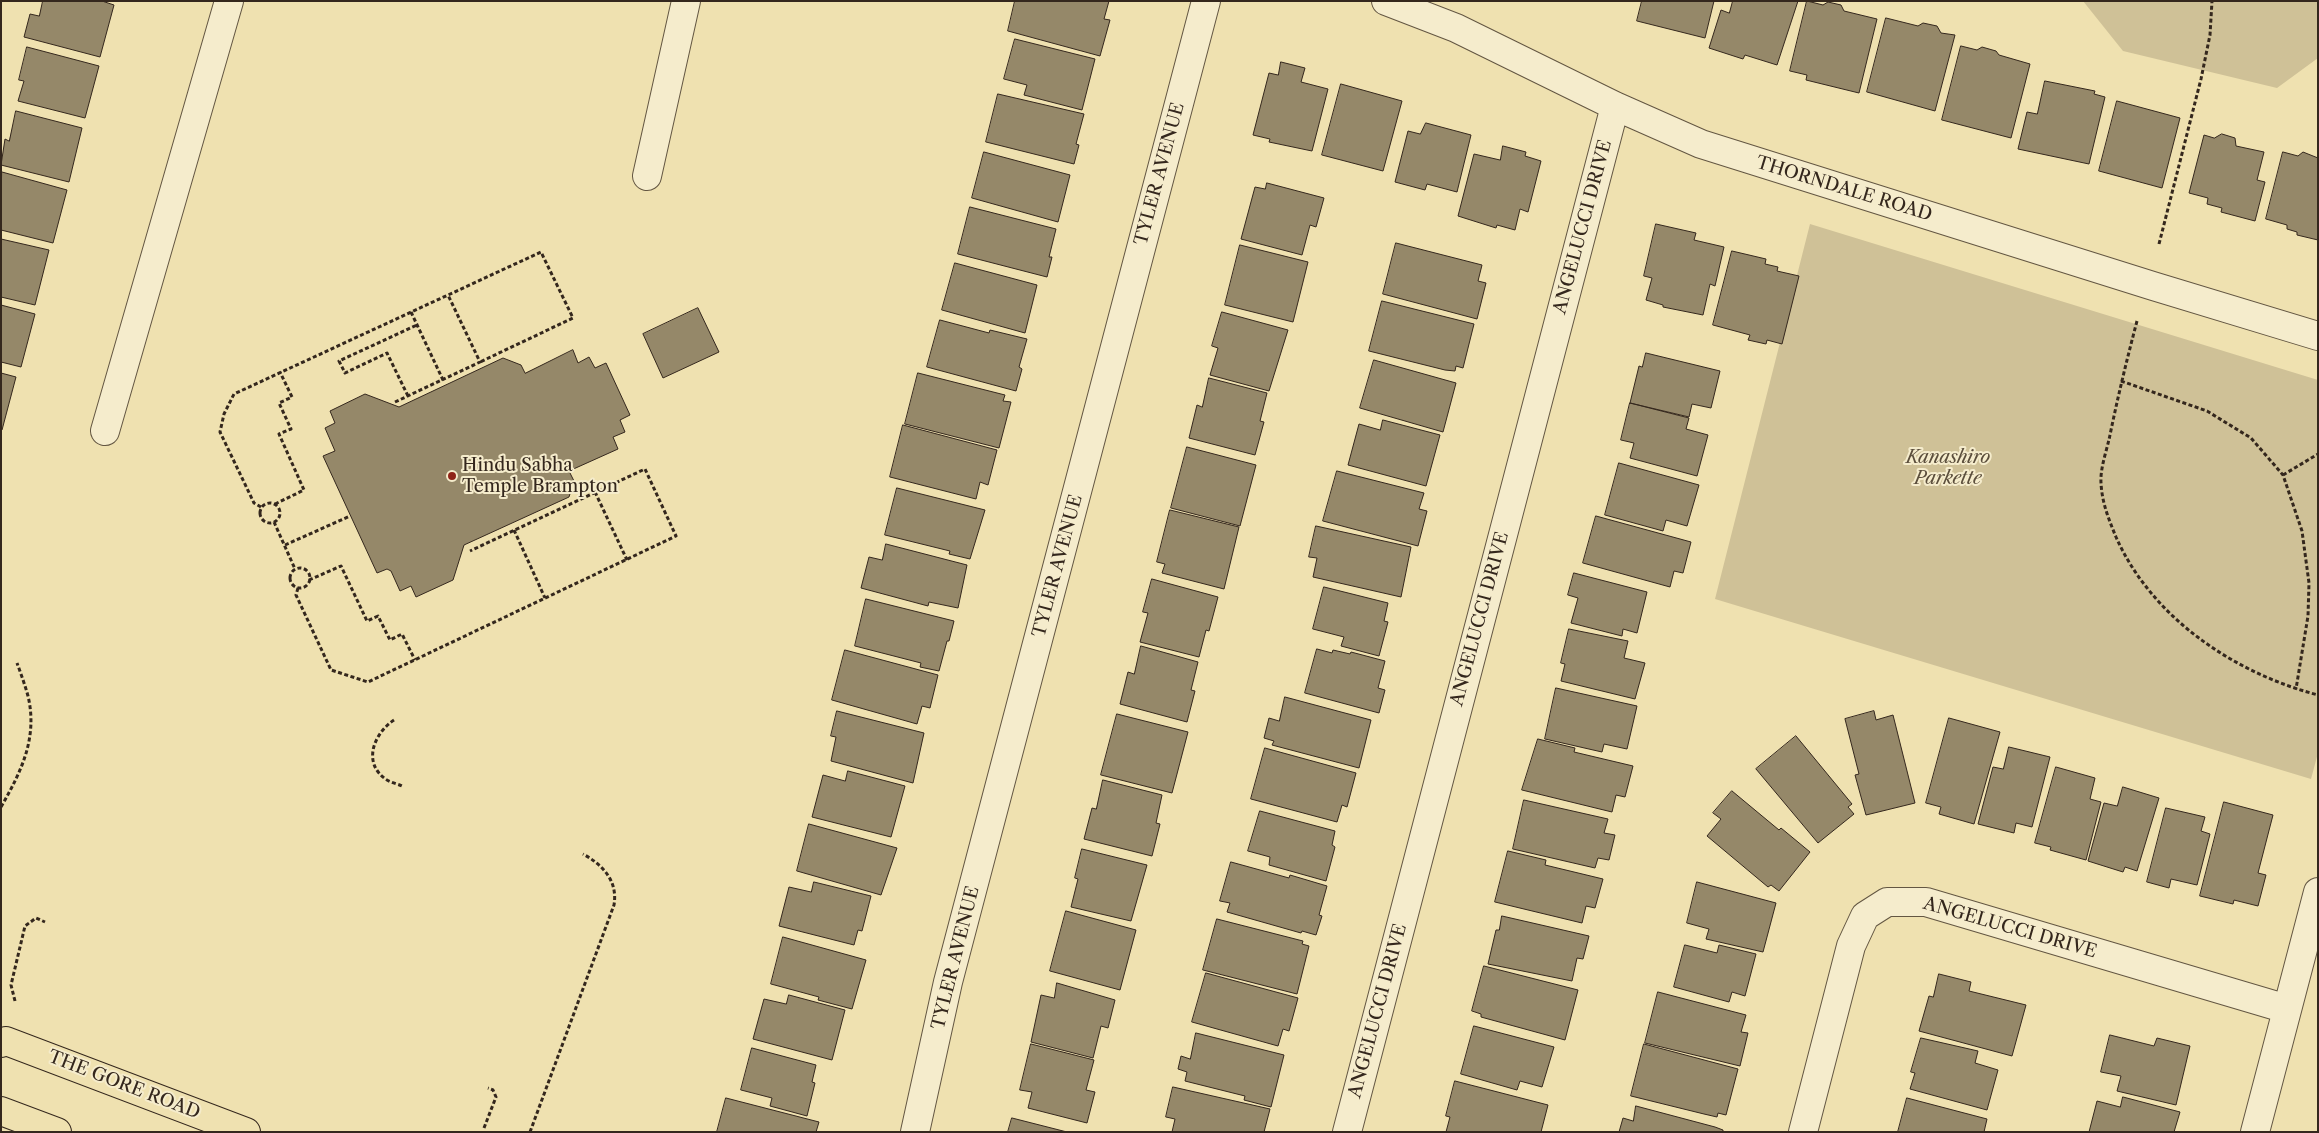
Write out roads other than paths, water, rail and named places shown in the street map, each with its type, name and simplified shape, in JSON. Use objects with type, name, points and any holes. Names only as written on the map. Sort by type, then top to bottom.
[{"type":"main road","name":"THE GORE ROAD","points":[[1,1043],[6,1041],[246,1132]]},
{"type":"main road","points":[[1,1111],[57,1132]]},
{"type":"street","points":[[105,431],[229,1]]},
{"type":"street","points":[[647,176],[686,1]]},
{"type":"street","name":"TYLER AVENUE","points":[[915,1132],[948,982],[1206,1]]},
{"type":"street","name":"THORNDALE ROAD","points":[[1386,1],[1456,28],[1615,106],[1701,144],[2318,336]]},
{"type":"street","name":"ANGELUCCI DRIVE","points":[[1347,1132],[1615,106]]},
{"type":"street","points":[[2255,1132],[2318,892]]},
{"type":"street","name":"ANGELUCCI DRIVE","points":[[1803,1132],[1851,946],[1865,916],[1887,902],[1926,902],[2287,1009]]},
{"type":"place","name":"Hindu Sabha Temple Brampton","points":[[452,476]]},
{"type":"park label","name":"Kanashiro Parkette","points":[[1948,468]]}]
